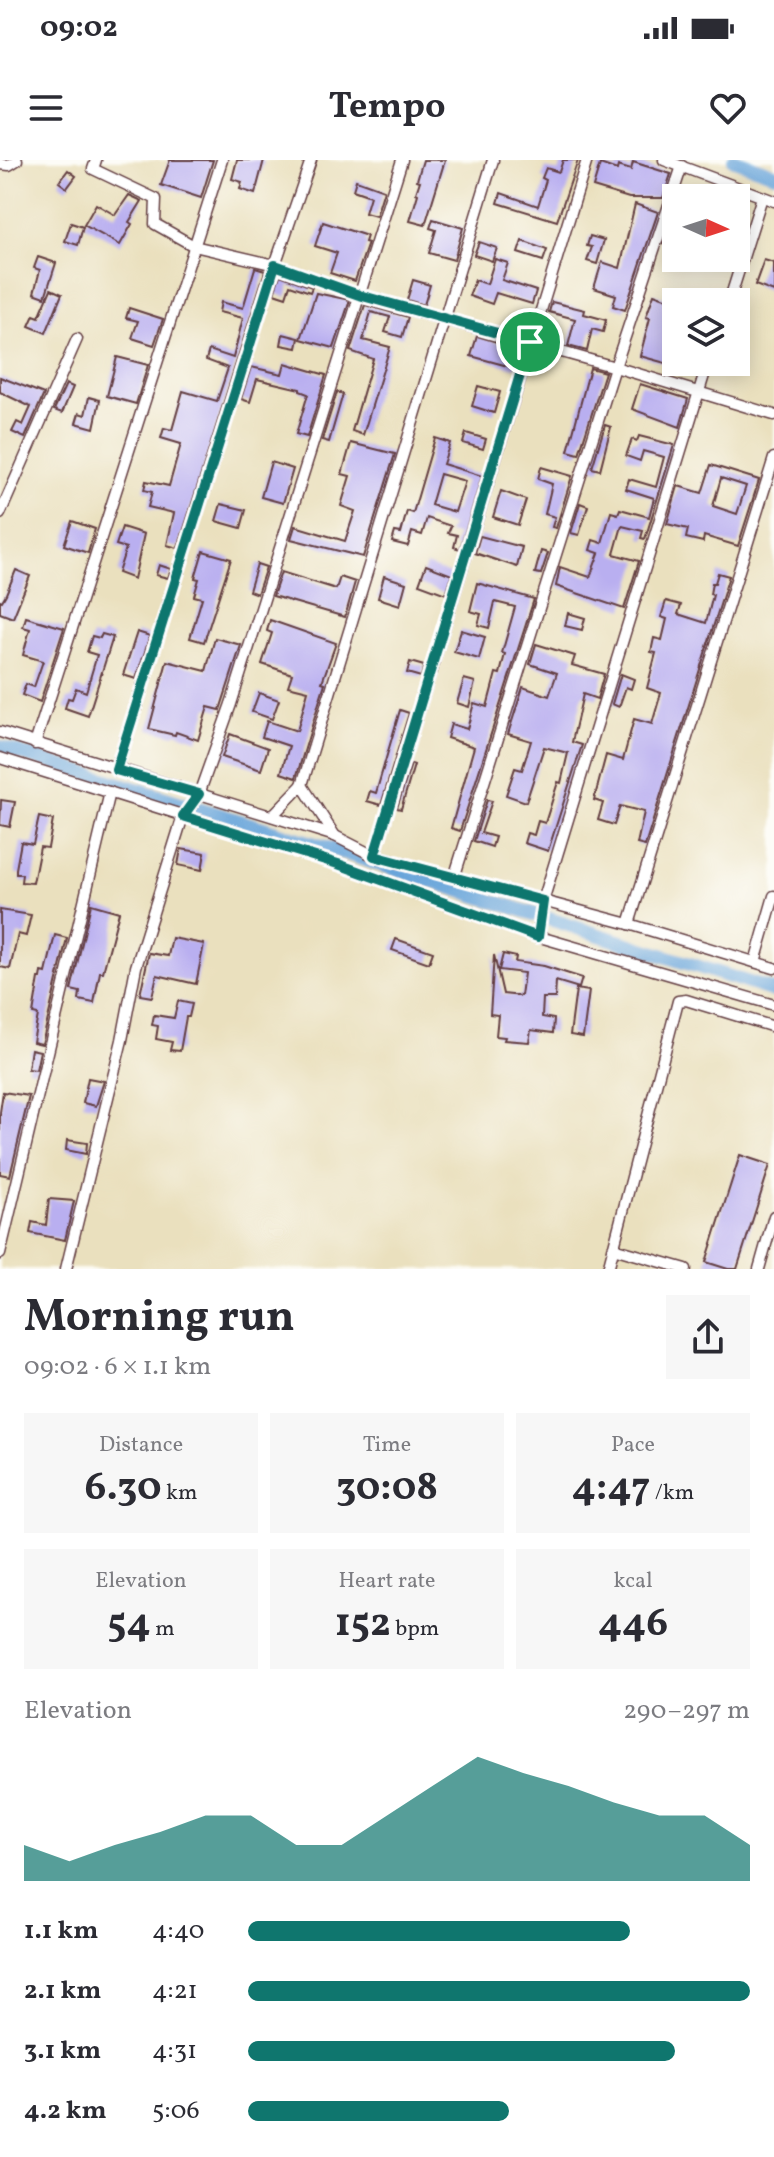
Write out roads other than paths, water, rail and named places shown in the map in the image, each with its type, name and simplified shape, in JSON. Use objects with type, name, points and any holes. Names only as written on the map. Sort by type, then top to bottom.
[{"type":"street","points":[[0,164],[9,165],[17,160]]},
{"type":"street","points":[[96,160],[93,169],[156,199],[155,224],[194,246],[275,265],[359,295],[774,415]]},
{"type":"street","points":[[35,744],[222,160]]},
{"type":"street","points":[[116,770],[311,160]]},
{"type":"street","points":[[66,1269],[122,1040],[136,967],[183,816],[199,794],[231,704],[402,160]]},
{"type":"street","points":[[272,816],[302,785],[493,160]]},
{"type":"street","points":[[374,856],[587,160]]},
{"type":"street","points":[[664,160],[774,201]]},
{"type":"street","points":[[454,878],[615,367],[682,166]]},
{"type":"street","points":[[733,288],[762,197]]},
{"type":"street","points":[[0,514],[77,339]]},
{"type":"street","points":[[538,937],[543,901],[703,376]]},
{"type":"street","points":[[629,924],[678,775],[774,458]]},
{"type":"street","points":[[0,732],[335,836],[374,856],[629,924],[774,968]]},
{"type":"street","points":[[0,758],[338,864],[538,937],[774,1005]]},
{"type":"street","points":[[302,785],[335,836]]},
{"type":"street","points":[[0,1254],[110,792]]},
{"type":"street","points":[[755,962],[774,896]]},
{"type":"street","points":[[608,1269],[678,1001],[686,1000],[774,1027]]},
{"type":"street","points":[[759,1269],[774,1216]]},
{"type":"street","points":[[613,1248],[686,1269]]},
{"type":"waterway","points":[[734,160],[774,174]]},
{"type":"waterway","points":[[0,747],[774,991]]}]
